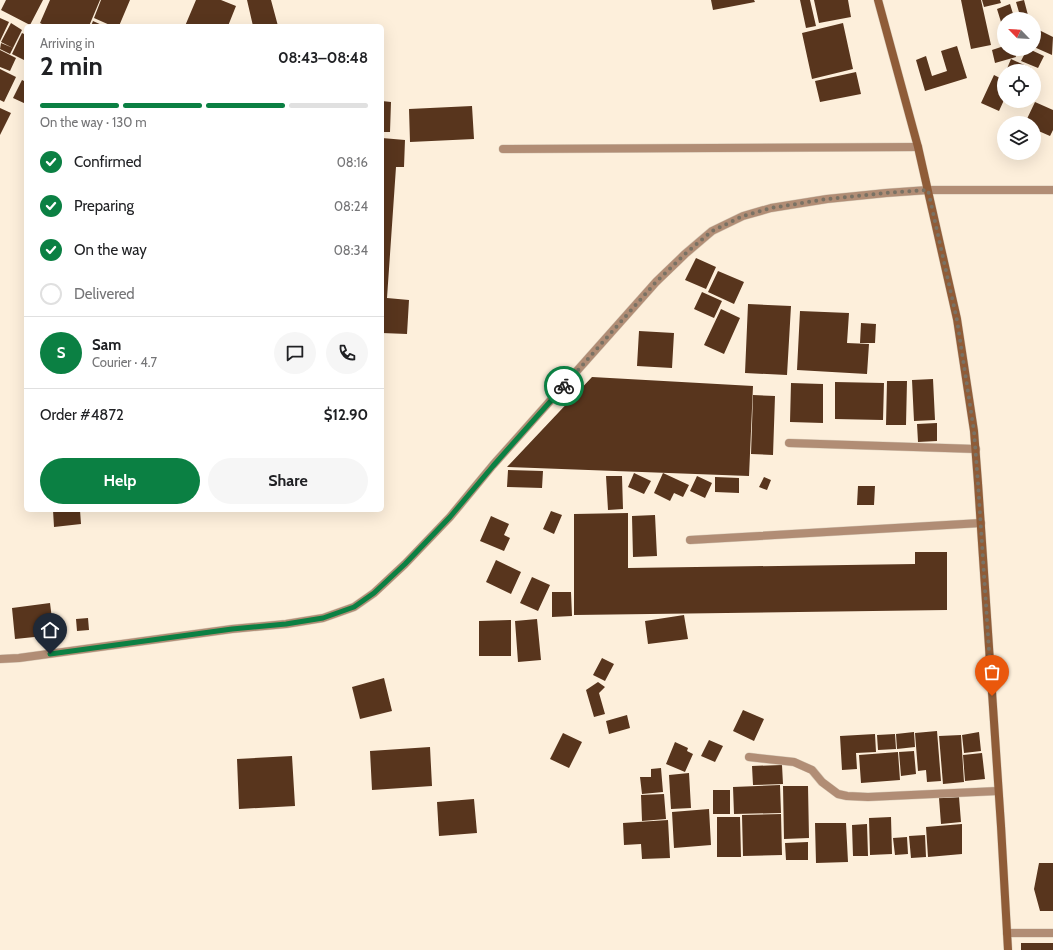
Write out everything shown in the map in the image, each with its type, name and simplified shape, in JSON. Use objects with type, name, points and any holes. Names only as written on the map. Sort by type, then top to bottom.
[{"type":"main road","points":[[878,0],[918,147],[957,320],[976,449],[1008,950]]},
{"type":"street","points":[[503,149],[918,147]]},
{"type":"street","points":[[0,659],[19,658],[232,629],[286,624],[323,618],[354,607],[374,593],[440,528],[656,282],[712,231],[743,216],[771,208],[827,199],[886,193],[928,190],[1053,190]]},
{"type":"street","points":[[789,443],[976,449]]},
{"type":"street","points":[[690,540],[981,523]]},
{"type":"street","points":[[749,757],[794,762],[812,770],[822,782],[838,794],[848,796],[868,797],[998,790]]},
{"type":"street","points":[[1007,933],[1053,933]]},
{"type":"building","points":[[6,0],[43,0],[31,24],[1,10]]},
{"type":"building","points":[[50,0],[100,0],[90,24],[40,23]]},
{"type":"building","points":[[101,0],[130,0],[120,24],[108,24],[94,18]]},
{"type":"building","points":[[196,0],[221,0],[236,6],[229,24],[186,24]]},
{"type":"building","points":[[247,0],[271,0],[277,24],[253,24]]},
{"type":"building","points":[[711,0],[754,0],[755,2],[713,10]]},
{"type":"building","points":[[800,0],[810,0],[816,26],[806,28]]},
{"type":"building","points":[[814,0],[848,0],[851,17],[819,23]]},
{"type":"building","points":[[961,0],[981,0],[991,45],[971,49]]},
{"type":"building","points":[[982,0],[1000,0],[1001,3],[984,7]]},
{"type":"building","points":[[1024,0],[1027,12],[1019,12],[1016,2]]},
{"type":"building","points":[[1010,4],[1012,12],[998,12],[997,9]]},
{"type":"building","points":[[0,18],[9,22],[0,41]]},
{"type":"building","points":[[93,21],[100,24],[92,24]]},
{"type":"building","points":[[11,23],[22,30],[13,48],[1,42]]},
{"type":"building","points":[[843,23],[853,69],[812,79],[802,33]]},
{"type":"building","points":[[1041,31],[1053,37],[1052,55],[1041,50]]},
{"type":"building","points":[[22,33],[24,34],[24,60],[12,54]]},
{"type":"building","points":[[1,43],[13,48],[10,54],[0,49]]},
{"type":"building","points":[[957,46],[967,78],[925,91],[916,60],[926,56],[932,76],[947,71],[941,51]]},
{"type":"building","points":[[997,48],[997,56],[1016,57],[995,63],[992,50]]},
{"type":"building","points":[[0,50],[16,58],[10,71],[0,67]]},
{"type":"building","points":[[1041,55],[1044,56],[1040,64],[1028,64],[1021,61],[1024,56],[1041,56]]},
{"type":"building","points":[[1011,59],[1022,64],[1009,64]]},
{"type":"building","points":[[0,69],[16,77],[4,102],[0,100]]},
{"type":"building","points":[[856,72],[861,94],[820,102],[815,81]]},
{"type":"building","points":[[994,75],[997,76],[997,108],[1000,108],[999,111],[981,103]]},
{"type":"building","points":[[22,80],[24,81],[24,103],[13,98]]},
{"type":"building","points":[[384,101],[391,102],[390,132],[384,132]]},
{"type":"building","points":[[1041,105],[1053,110],[1053,130],[1050,136],[1041,132],[1041,116],[1028,116],[1032,108],[1041,108]]},
{"type":"building","points":[[472,106],[474,139],[410,142],[409,109]]},
{"type":"building","points":[[0,108],[11,113],[0,135]]},
{"type":"building","points":[[384,138],[405,140],[404,167],[396,167],[387,298],[409,300],[407,334],[384,333]]},
{"type":"building","points":[[696,258],[716,267],[706,289],[685,280]]},
{"type":"building","points":[[718,271],[744,282],[734,304],[708,292]]},
{"type":"building","points":[[702,292],[722,301],[714,318],[694,309]]},
{"type":"building","points":[[748,304],[791,306],[787,375],[745,373]]},
{"type":"building","points":[[721,309],[740,318],[724,354],[704,345]]},
{"type":"building","points":[[800,311],[849,313],[847,343],[869,344],[867,374],[797,370]]},
{"type":"building","points":[[861,323],[876,324],[875,343],[860,343]]},
{"type":"building","points":[[639,331],[674,333],[672,368],[637,366]]},
{"type":"building","points":[[592,377],[753,386],[749,476],[507,467]]},
{"type":"building","points":[[933,379],[935,420],[914,421],[912,380]]},
{"type":"building","points":[[887,381],[907,381],[906,425],[886,425]]},
{"type":"building","points":[[835,382],[884,383],[883,420],[835,419]]},
{"type":"building","points":[[791,383],[823,384],[823,423],[790,422]]},
{"type":"building","points":[[753,395],[775,396],[773,455],[751,454]]},
{"type":"building","points":[[937,423],[937,441],[918,442],[917,424]]},
{"type":"building","points":[[508,470],[543,471],[542,488],[507,487]]},
{"type":"building","points":[[634,473],[651,481],[644,494],[628,487]]},
{"type":"building","points":[[663,473],[689,485],[683,497],[674,493],[670,501],[654,493]]},
{"type":"building","points":[[606,476],[622,476],[623,509],[608,510]]},
{"type":"building","points":[[697,476],[712,483],[705,498],[690,491]]},
{"type":"building","points":[[715,477],[739,478],[739,493],[715,492]]},
{"type":"building","points":[[764,477],[771,480],[767,490],[759,487]]},
{"type":"building","points":[[858,486],[875,486],[874,505],[857,505]]},
{"type":"building","points":[[551,511],[562,515],[554,534],[543,529]]},
{"type":"building","points":[[53,512],[80,512],[81,524],[54,527]]},
{"type":"building","points":[[628,513],[628,568],[915,564],[915,552],[947,552],[947,610],[574,615],[574,514]]},
{"type":"building","points":[[655,515],[657,556],[633,557],[632,516]]},
{"type":"building","points":[[491,516],[509,524],[504,535],[510,538],[504,551],[480,541]]},
{"type":"building","points":[[496,560],[521,572],[511,594],[486,582]]},
{"type":"building","points":[[532,577],[550,585],[538,611],[520,603]]},
{"type":"building","points":[[552,592],[571,592],[572,616],[552,617]]},
{"type":"building","points":[[50,603],[54,635],[15,639],[12,608]]},
{"type":"building","points":[[684,615],[688,639],[648,644],[645,621]]},
{"type":"building","points":[[88,618],[89,630],[77,631],[76,619]]},
{"type":"building","points":[[537,619],[541,660],[518,662],[515,621]]},
{"type":"building","points":[[511,620],[511,656],[479,656],[479,621]]},
{"type":"building","points":[[602,658],[614,664],[605,681],[593,675]]},
{"type":"building","points":[[384,678],[392,711],[360,719],[352,687]]},
{"type":"building","points":[[598,682],[605,687],[599,693],[605,714],[594,717],[586,690]]},
{"type":"building","points":[[743,710],[764,719],[754,741],[733,731]]},
{"type":"building","points":[[627,715],[630,728],[609,734],[606,721]]},
{"type":"building","points":[[937,731],[941,781],[927,782],[926,770],[918,771],[915,733]]},
{"type":"building","points":[[914,732],[915,747],[897,749],[896,734]]},
{"type":"building","points":[[979,732],[981,751],[964,753],[962,735]]},
{"type":"building","points":[[563,733],[582,742],[569,768],[550,759]]},
{"type":"building","points":[[875,734],[876,752],[856,753],[857,769],[842,770],[840,736]]},
{"type":"building","points":[[895,734],[896,749],[878,750],[877,735]]},
{"type":"building","points":[[961,735],[964,782],[943,784],[939,736]]},
{"type":"building","points":[[709,740],[723,746],[715,762],[701,756]]},
{"type":"building","points":[[675,742],[688,748],[687,751],[693,754],[685,772],[666,764]]},
{"type":"building","points":[[430,747],[432,786],[372,790],[370,751]]},
{"type":"building","points":[[914,751],[916,774],[901,776],[899,752]]},
{"type":"building","points":[[898,752],[900,780],[861,783],[859,755]]},
{"type":"building","points":[[982,753],[985,779],[965,781],[963,755]]},
{"type":"building","points":[[292,756],[295,806],[239,809],[237,759]]},
{"type":"building","points":[[782,765],[783,784],[753,785],[752,766]]},
{"type":"building","points":[[661,768],[663,792],[642,794],[640,777],[651,777],[651,769]]},
{"type":"building","points":[[689,773],[691,808],[671,809],[669,775]]},
{"type":"building","points":[[780,785],[781,813],[734,814],[733,787]]},
{"type":"building","points":[[783,786],[808,786],[809,838],[784,839]]},
{"type":"building","points":[[713,790],[730,790],[730,814],[713,814]]},
{"type":"building","points":[[664,794],[666,819],[642,821],[641,795]]},
{"type":"building","points":[[959,797],[961,822],[941,824],[939,798]]},
{"type":"building","points":[[474,799],[477,833],[439,836],[437,802]]},
{"type":"building","points":[[709,809],[711,845],[674,848],[672,812]]},
{"type":"building","points":[[781,814],[782,855],[743,856],[742,815]]},
{"type":"building","points":[[717,817],[740,817],[741,857],[717,857]]},
{"type":"building","points":[[891,817],[892,854],[870,855],[869,818]]},
{"type":"building","points":[[668,820],[670,858],[642,859],[641,844],[624,845],[623,823]]},
{"type":"building","points":[[815,823],[846,823],[848,862],[816,863]]},
{"type":"building","points":[[867,824],[868,856],[853,856],[852,825]]},
{"type":"building","points":[[962,824],[962,854],[928,857],[926,827]]},
{"type":"building","points":[[925,835],[926,857],[911,858],[909,836]]},
{"type":"building","points":[[907,837],[908,854],[895,855],[893,838]]},
{"type":"building","points":[[808,842],[808,860],[786,860],[785,843]]},
{"type":"building","points":[[1039,863],[1053,863],[1053,911],[1040,911],[1034,889]]},
{"type":"building","points":[[1021,943],[1053,943],[1053,950],[1021,950]]},
{"type":"way so far","points":[[564,386],[656,282],[712,231],[743,216],[771,208],[827,199],[928,190],[957,320],[974,431],[992,696]]},
{"type":"route","points":[[50,654],[232,629],[286,624],[323,618],[354,607],[374,593],[405,564],[450,517],[564,386]]}]
